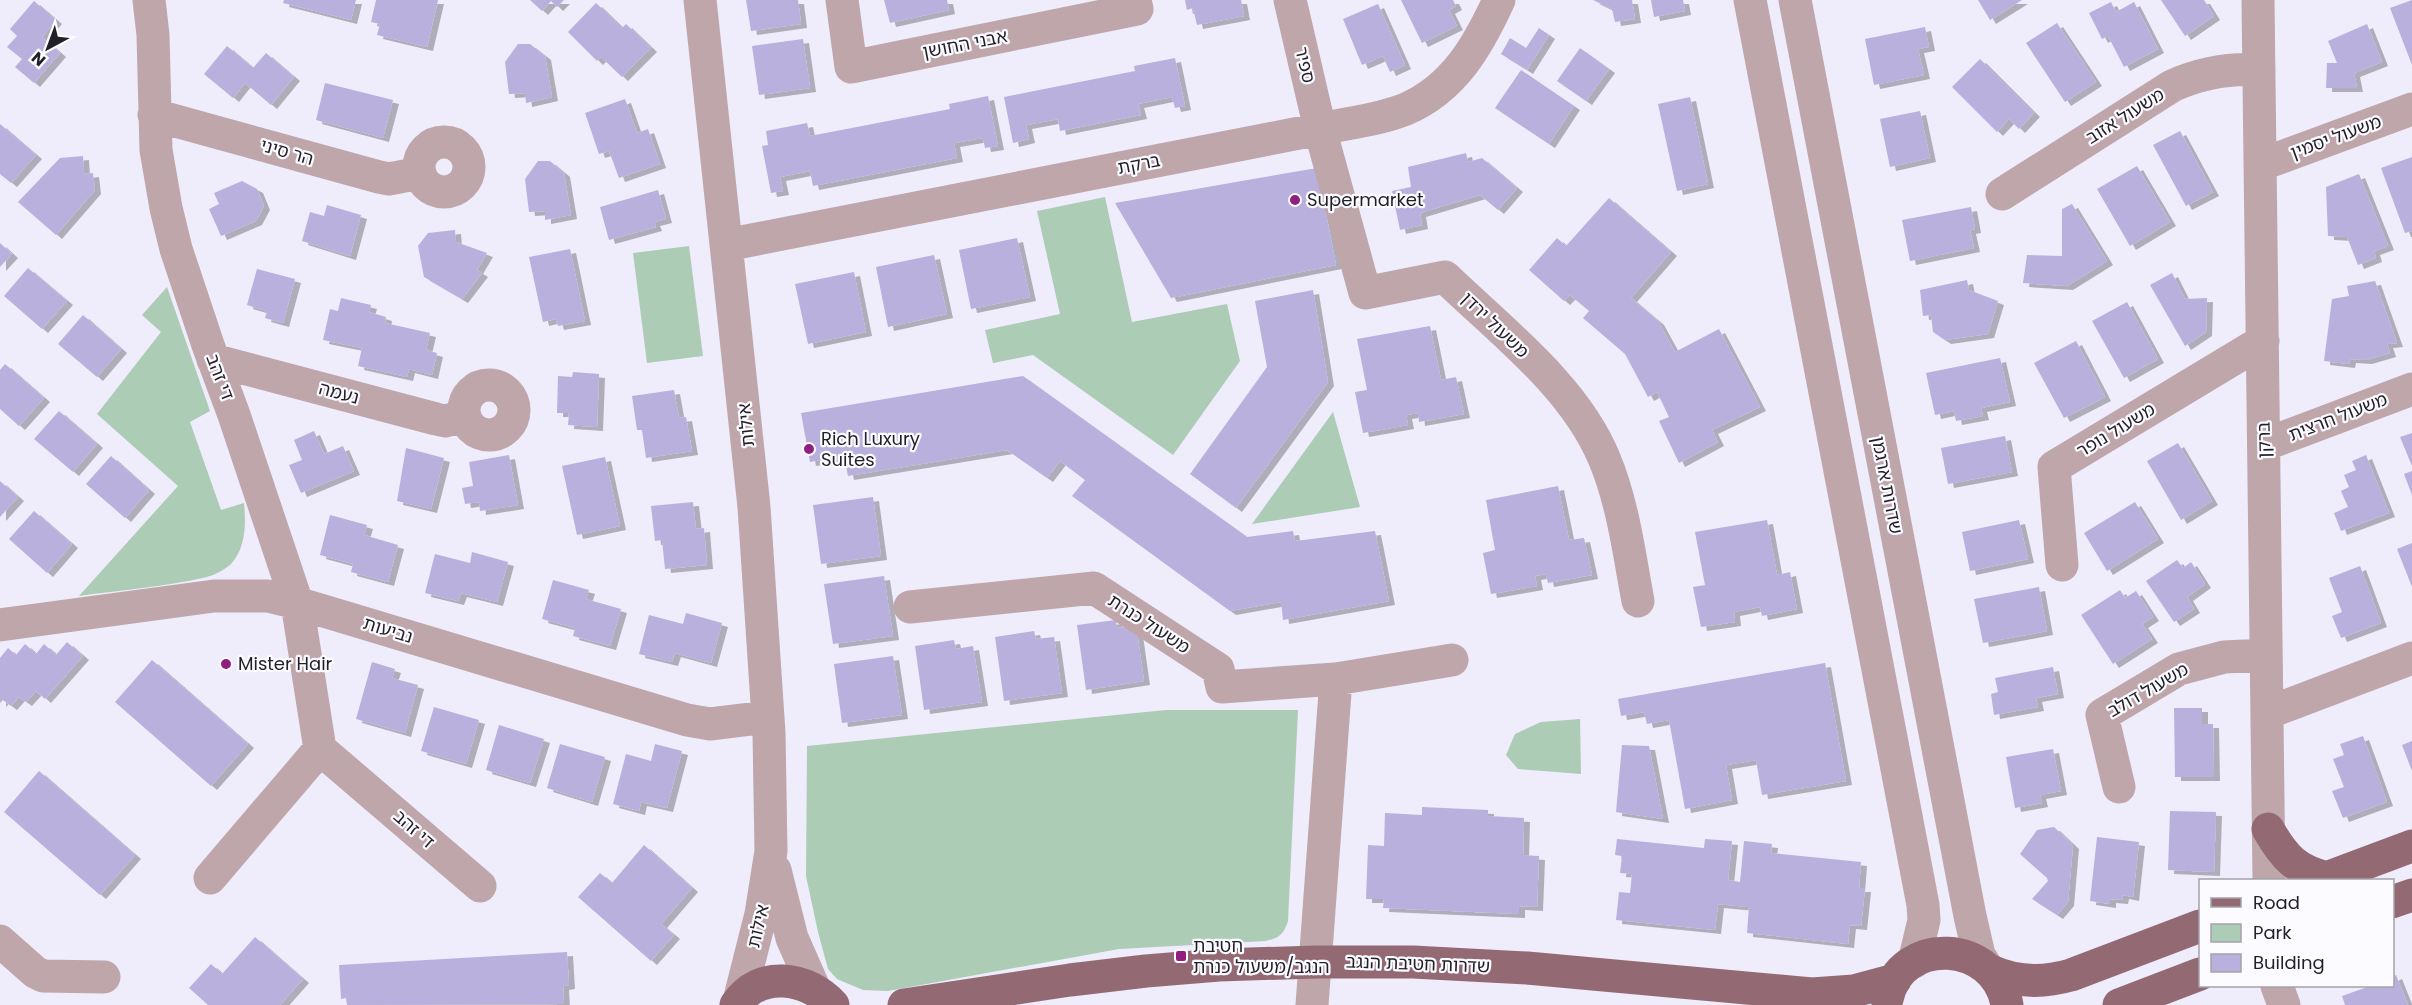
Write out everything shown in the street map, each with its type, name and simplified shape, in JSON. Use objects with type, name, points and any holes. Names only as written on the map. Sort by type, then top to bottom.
[{"type":"main road","points":[[2268,829],[2285,856],[2299,868],[2325,879],[2412,846]]},
{"type":"main road","points":[[2394,901],[2412,895]]},
{"type":"main road","points":[[1989,969],[2022,981],[2051,980],[2071,975],[2199,926]]},
{"type":"main road","name":"שדרות חטיבת הנגב","points":[[904,1005],[1070,980],[1219,965],[1413,962],[1527,968],[1812,994],[1854,991],[1898,982],[1930,955],[1954,953],[1966,956],[1989,969]]},
{"type":"main road","points":[[1989,969],[2002,987],[2007,1005]]},
{"type":"main road","points":[[2119,1005],[2199,974]]},
{"type":"main road","points":[[737,1004],[758,986],[769,982],[791,981],[828,998]]},
{"type":"street","name":"די זהב","points":[[149,0],[153,35],[154,115],[160,176],[176,249],[297,603],[320,749],[480,886]]},
{"type":"street","name":"אילות","points":[[700,0],[754,507],[768,717],[771,851],[761,914],[737,1004]]},
{"type":"street","name":"אבני החושן","points":[[842,0],[851,67],[1137,9],[1136,0]]},
{"type":"street","name":"ספיר","points":[[1290,0],[1320,129]]},
{"type":"street","name":"ברקת","points":[[726,245],[1320,129],[1404,110],[1438,90],[1452,77],[1471,54],[1499,0]]},
{"type":"street","points":[[1750,0],[1923,905],[1924,920],[1898,982]]},
{"type":"street","name":"שדרות ארגמן","points":[[1795,0],[1970,916],[1980,955],[1989,969]]},
{"type":"street","name":"ברקן","points":[[2258,0],[2269,879]]},
{"type":"street","name":"משעול אזוב","points":[[2002,194],[2172,87],[2217,71],[2259,70]]},
{"type":"street","name":"משעול יסמין","points":[[2260,165],[2412,109]]},
{"type":"street","name":"הר סיני","points":[[154,115],[379,177],[389,179],[420,173]]},
{"type":"street","name":"משעול ירדן","points":[[1320,129],[1365,293],[1445,277],[1542,370],[1586,423],[1611,476],[1622,518],[1638,601]]},
{"type":"street","name":"משעול נופר","points":[[2062,566],[2054,467],[2263,341]]},
{"type":"street","name":"נעמה","points":[[213,360],[436,419],[446,421],[465,416]]},
{"type":"street","name":"משעול חרצית","points":[[2264,445],[2412,389]]},
{"type":"street","name":"משעול כנרת","points":[[910,607],[1094,588],[1218,669],[1222,687],[1336,679],[1452,660]]},
{"type":"street","name":"נביעות","points":[[0,625],[214,597],[268,596],[687,720],[710,724],[768,717]]},
{"type":"street","name":"משעול דולב","points":[[2119,786],[2102,715],[2179,669],[2224,657],[2266,655]]},
{"type":"street","points":[[2267,713],[2412,658]]},
{"type":"street","points":[[1312,1005],[1336,679]]},
{"type":"street","points":[[210,878],[320,749]]},
{"type":"street","name":"אילות","points":[[771,851],[787,920],[799,955],[828,998]]},
{"type":"street","points":[[0,942],[35,972],[43,976],[50,978],[104,976]]},
{"type":"street","points":[[2277,987],[2284,1005]]},
{"type":"green space","points":[[1105,197],[1132,322],[1227,304],[1240,361],[1173,455],[1033,355],[993,363],[985,330],[1060,314],[1037,211]]},
{"type":"green space","points":[[689,246],[703,356],[647,363],[633,253]]},
{"type":"green space","points":[[167,287],[210,411],[190,422],[221,510],[244,503],[245,527],[240,551],[231,564],[210,576],[159,586],[79,596],[178,486],[97,414],[161,332],[142,315]]},
{"type":"green space","points":[[1333,412],[1360,507],[1252,524]]},
{"type":"green space","points":[[1166,710],[1298,710],[1288,921],[1280,935],[1266,941],[1119,949],[888,991],[863,990],[837,979],[828,969],[806,876],[807,746]]},
{"type":"green space","points":[[1580,719],[1581,774],[1518,769],[1506,755],[1515,734],[1541,722]]},
{"type":"building","points":[[284,0],[356,0],[351,20],[283,3]]},
{"type":"building","points":[[376,0],[438,0],[427,47],[377,35],[380,24],[371,22]]},
{"type":"building","points":[[530,0],[564,0],[557,7],[551,1],[542,11]]},
{"type":"building","points":[[746,0],[798,0],[801,24],[751,31]]},
{"type":"building","points":[[884,0],[947,0],[949,10],[890,23]]},
{"type":"building","points":[[1185,0],[1241,0],[1244,16],[1197,25],[1193,8],[1187,10]]},
{"type":"building","points":[[1401,0],[1453,0],[1456,6],[1449,10],[1457,26],[1422,43]]},
{"type":"building","points":[[1593,0],[1632,0],[1635,19],[1615,22],[1612,9]]},
{"type":"building","points":[[1651,0],[1683,0],[1685,11],[1654,17]]},
{"type":"building","points":[[1978,0],[2022,0],[1990,20]]},
{"type":"building","points":[[2161,0],[2204,0],[2214,16],[2185,36]]},
{"type":"building","points":[[2412,0],[2412,65],[2390,8]]},
{"type":"building","points":[[34,1],[56,20],[42,37],[60,53],[34,83],[15,67],[22,59],[7,47],[17,36],[10,29]]},
{"type":"building","points":[[2111,2],[2116,12],[2134,2],[2158,49],[2124,67],[2108,36],[2102,39],[2089,13]]},
{"type":"building","points":[[596,3],[622,28],[626,24],[651,48],[622,77],[601,57],[597,61],[568,32]]},
{"type":"building","points":[[1378,4],[1405,65],[1390,72],[1383,56],[1362,65],[1343,19]]},
{"type":"building","points":[[2057,23],[2096,82],[2065,102],[2026,43]]},
{"type":"building","points":[[2367,24],[2382,62],[2354,73],[2357,88],[2326,88],[2327,63],[2337,63],[2328,41]]},
{"type":"building","points":[[1925,27],[1929,47],[1918,49],[1924,75],[1874,85],[1865,39]]},
{"type":"building","points":[[1539,28],[1549,35],[1527,70],[1501,54],[1510,38],[1526,48]]},
{"type":"building","points":[[803,39],[810,88],[759,95],[752,46]]},
{"type":"building","points":[[518,44],[530,44],[545,56],[552,97],[526,103],[525,93],[509,94],[505,62]]},
{"type":"building","points":[[227,46],[253,68],[266,53],[294,77],[271,105],[245,83],[233,98],[204,74]]},
{"type":"building","points":[[1580,48],[1609,69],[1586,101],[1557,81]]},
{"type":"building","points":[[1175,58],[1185,106],[1175,108],[1172,97],[1138,104],[1141,115],[1060,131],[1058,119],[1026,125],[1029,139],[1013,143],[1004,97],[1135,71],[1134,66]]},
{"type":"building","points":[[1980,59],[2034,113],[2019,129],[2009,119],[1997,132],[1952,87]]},
{"type":"building","points":[[1521,70],[1574,106],[1549,144],[1495,108]]},
{"type":"building","points":[[325,83],[393,100],[383,138],[316,120]]},
{"type":"building","points":[[988,96],[998,146],[985,148],[983,138],[954,143],[957,158],[813,186],[810,171],[780,177],[783,191],[771,193],[762,146],[768,145],[766,131],[807,123],[810,136],[950,109],[949,104]]},
{"type":"building","points":[[1690,97],[1708,184],[1677,191],[1658,104]]},
{"type":"building","points":[[625,99],[637,133],[648,129],[660,164],[619,178],[609,151],[599,154],[585,113]]},
{"type":"building","points":[[1920,111],[1930,158],[1890,167],[1880,119]]},
{"type":"building","points":[[0,124],[36,155],[11,183],[0,174]]},
{"type":"building","points":[[2180,131],[2213,192],[2186,206],[2153,145]]},
{"type":"building","points":[[1466,153],[1468,162],[1482,158],[1517,188],[1498,210],[1480,195],[1420,213],[1422,225],[1400,230],[1392,191],[1411,187],[1408,167]]},
{"type":"building","points":[[83,156],[84,174],[93,173],[95,190],[56,235],[18,202],[60,158]]},
{"type":"building","points":[[2412,157],[2412,231],[2405,233],[2381,168]]},
{"type":"building","points":[[538,161],[550,161],[564,173],[571,215],[545,220],[545,211],[529,212],[525,179]]},
{"type":"building","points":[[2137,166],[2170,222],[2130,246],[2097,189]]},
{"type":"building","points":[[1317,168],[1336,265],[1171,298],[1115,203]]},
{"type":"building","points":[[2359,174],[2388,246],[2374,251],[2376,258],[2358,265],[2347,237],[2328,236],[2326,187]]},
{"type":"building","points":[[242,181],[257,189],[264,206],[256,221],[221,236],[209,209],[219,204],[214,193]]},
{"type":"building","points":[[658,190],[666,219],[654,222],[656,227],[609,240],[600,207]]},
{"type":"building","points":[[1609,198],[1671,252],[1631,298],[1658,321],[1675,352],[1719,329],[1760,407],[1712,430],[1718,442],[1679,463],[1659,421],[1669,417],[1657,392],[1648,397],[1625,354],[1583,318],[1589,311],[1570,295],[1564,301],[1529,270],[1557,238],[1566,246]]},
{"type":"building","points":[[2072,204],[2107,261],[2067,286],[2023,283],[2027,255],[2062,256],[2062,209]]},
{"type":"building","points":[[327,205],[361,215],[350,256],[302,241],[310,212],[324,216]]},
{"type":"building","points":[[1971,207],[1975,229],[1970,230],[1974,248],[1910,261],[1902,220]]},
{"type":"building","points":[[455,230],[456,242],[487,253],[477,270],[482,273],[462,299],[424,277],[418,246],[428,233]]},
{"type":"building","points":[[1017,238],[1030,297],[971,309],[959,250]]},
{"type":"building","points":[[0,243],[12,254],[0,267]]},
{"type":"building","points":[[570,249],[585,321],[558,326],[556,319],[543,322],[529,257]]},
{"type":"building","points":[[934,255],[947,314],[888,327],[876,267]]},
{"type":"building","points":[[28,268],[67,301],[42,329],[4,296]]},
{"type":"building","points":[[257,269],[295,279],[283,323],[265,318],[267,311],[247,305]]},
{"type":"building","points":[[854,272],[866,332],[808,344],[795,284]]},
{"type":"building","points":[[2172,273],[2185,299],[2207,298],[2206,332],[2185,346],[2150,285]]},
{"type":"building","points":[[1967,280],[1969,290],[1998,301],[1988,334],[1945,340],[1933,332],[1931,315],[1923,316],[1920,290]]},
{"type":"building","points":[[2375,281],[2397,343],[2387,344],[2390,353],[2366,360],[2350,359],[2349,364],[2324,361],[2332,299],[2349,296],[2347,286]]},
{"type":"building","points":[[1313,290],[1328,382],[1236,508],[1190,474],[1267,367],[1255,301]]},
{"type":"building","points":[[341,298],[371,305],[369,312],[386,317],[385,323],[430,333],[426,350],[437,353],[432,375],[409,369],[407,377],[358,366],[362,348],[323,340],[330,309],[338,311]]},
{"type":"building","points":[[2127,302],[2158,359],[2124,378],[2092,321]]},
{"type":"building","points":[[83,315],[121,349],[97,377],[58,344]]},
{"type":"building","points":[[1430,326],[1441,380],[1456,377],[1464,414],[1419,422],[1418,413],[1406,415],[1408,425],[1363,433],[1355,392],[1367,390],[1357,339]]},
{"type":"building","points":[[2076,341],[2105,397],[2064,418],[2034,363]]},
{"type":"building","points":[[2000,358],[2010,402],[1981,408],[1983,416],[1956,421],[1954,411],[1935,415],[1926,373]]},
{"type":"building","points":[[5,364],[44,398],[19,426],[0,409],[0,370]]},
{"type":"building","points":[[573,372],[599,374],[597,427],[568,425],[569,413],[557,413],[558,376],[572,377]]},
{"type":"building","points":[[1023,376],[1247,537],[1293,531],[1295,541],[1375,531],[1389,601],[1283,620],[1281,602],[1230,611],[1072,496],[1085,480],[1060,461],[1047,478],[1007,450],[848,476],[844,456],[810,462],[801,413]]},
{"type":"building","points":[[674,390],[679,418],[686,417],[692,451],[646,458],[642,430],[637,430],[632,396]]},
{"type":"building","points":[[59,411],[97,444],[73,472],[34,439]]},
{"type":"building","points":[[314,431],[324,454],[343,446],[354,471],[301,493],[289,465],[302,460],[294,440]]},
{"type":"building","points":[[2412,433],[2412,466],[2400,437]]},
{"type":"building","points":[[2005,436],[2012,472],[1948,484],[1941,448]]},
{"type":"building","points":[[2178,443],[2212,501],[2181,520],[2147,461]]},
{"type":"building","points":[[406,448],[444,458],[431,509],[397,501]]},
{"type":"building","points":[[509,455],[518,505],[480,511],[479,502],[465,504],[462,488],[473,486],[469,462]]},
{"type":"building","points":[[2366,455],[2389,513],[2341,531],[2334,513],[2348,507],[2341,491],[2349,487],[2344,475],[2356,470],[2352,461]]},
{"type":"building","points":[[111,456],[149,490],[125,518],[86,484]]},
{"type":"building","points":[[605,457],[620,526],[577,535],[562,466]]},
{"type":"building","points":[[2412,471],[2412,495],[2404,474]]},
{"type":"building","points":[[0,481],[18,497],[0,517]]},
{"type":"building","points":[[1558,486],[1569,540],[1584,538],[1592,575],[1548,583],[1546,574],[1535,576],[1537,586],[1491,594],[1483,553],[1495,550],[1486,500]]},
{"type":"building","points":[[873,497],[881,556],[821,564],[813,505]]},
{"type":"building","points":[[693,502],[696,529],[704,528],[707,565],[665,569],[662,540],[655,541],[651,506]]},
{"type":"building","points":[[2135,502],[2158,539],[2107,571],[2084,533]]},
{"type":"building","points":[[34,511],[72,544],[47,573],[9,539]]},
{"type":"building","points":[[330,515],[367,525],[364,535],[398,545],[388,582],[351,572],[353,564],[320,555]]},
{"type":"building","points":[[1767,520],[1777,575],[1790,572],[1797,609],[1762,616],[1760,607],[1734,612],[1735,622],[1701,627],[1693,587],[1705,585],[1695,532]]},
{"type":"building","points":[[2019,520],[2028,559],[1970,571],[1962,532]]},
{"type":"building","points":[[2412,543],[2412,587],[2397,549]]},
{"type":"building","points":[[472,552],[508,562],[497,602],[461,593],[458,601],[425,593],[435,554],[470,563]]},
{"type":"building","points":[[2177,560],[2183,568],[2191,562],[2205,584],[2187,597],[2194,609],[2174,622],[2146,581]]},
{"type":"building","points":[[2360,566],[2381,623],[2341,638],[2332,616],[2342,612],[2329,578]]},
{"type":"building","points":[[884,576],[893,636],[833,644],[824,584]]},
{"type":"building","points":[[553,580],[589,590],[586,599],[621,609],[610,646],[573,636],[575,628],[542,619]]},
{"type":"building","points":[[2039,587],[2047,631],[1983,643],[1974,599]]},
{"type":"building","points":[[2120,590],[2125,598],[2136,591],[2153,617],[2142,624],[2152,639],[2113,664],[2081,615]]},
{"type":"building","points":[[686,613],[722,623],[711,663],[675,653],[672,662],[639,654],[649,615],[683,624]]},
{"type":"building","points":[[1116,620],[1117,628],[1136,625],[1144,681],[1086,690],[1077,625]]},
{"type":"building","points":[[1034,631],[1036,639],[1054,637],[1062,693],[1004,701],[995,637]]},
{"type":"building","points":[[954,640],[956,649],[973,646],[982,702],[924,710],[915,646]]},
{"type":"building","points":[[67,642],[83,656],[45,699],[36,691],[26,702],[19,697],[11,706],[3,700],[0,703],[0,658],[8,648],[16,655],[25,644],[36,654],[44,644],[56,655]]},
{"type":"building","points":[[893,656],[902,715],[842,723],[834,664]]},
{"type":"building","points":[[152,660],[248,744],[211,786],[115,702]]},
{"type":"building","points":[[372,662],[395,669],[392,678],[418,685],[405,733],[356,719]]},
{"type":"building","points":[[1825,663],[1846,781],[1762,795],[1756,760],[1726,765],[1732,800],[1685,809],[1669,720],[1647,724],[1644,712],[1621,716],[1618,699]]},
{"type":"building","points":[[2053,667],[2058,694],[2036,698],[2038,707],[1994,715],[1991,694],[1998,692],[1995,678]]},
{"type":"building","points":[[434,707],[479,720],[466,764],[421,751]]},
{"type":"building","points":[[2174,708],[2202,708],[2202,724],[2213,724],[2214,777],[2175,777]]},
{"type":"building","points":[[499,725],[544,739],[530,783],[486,770]]},
{"type":"building","points":[[2363,736],[2387,802],[2343,818],[2332,791],[2344,787],[2333,759],[2344,755],[2340,744]]},
{"type":"building","points":[[2412,741],[2412,771],[2402,745]]},
{"type":"building","points":[[560,744],[605,757],[592,802],[547,788]]},
{"type":"building","points":[[655,744],[682,751],[667,808],[641,802],[639,811],[613,804],[626,754],[651,761]]},
{"type":"building","points":[[1622,745],[1649,746],[1663,819],[1616,812]]},
{"type":"building","points":[[2053,749],[2061,791],[2040,795],[2042,803],[2015,808],[2006,757]]},
{"type":"building","points":[[39,771],[135,855],[100,895],[4,812]]},
{"type":"building","points":[[1422,807],[1488,810],[1488,816],[1524,818],[1523,855],[1539,856],[1537,907],[1519,906],[1519,914],[1383,908],[1384,899],[1366,899],[1368,845],[1384,846],[1385,813],[1422,815]]},
{"type":"building","points":[[2170,811],[2216,812],[2214,872],[2168,870]]},
{"type":"building","points":[[2054,827],[2073,845],[2068,902],[2057,915],[2032,899],[2048,881],[2020,854],[2037,830]]},
{"type":"building","points":[[2097,837],[2139,842],[2133,897],[2123,895],[2122,900],[2110,899],[2110,904],[2090,901]]},
{"type":"building","points":[[1617,839],[1704,848],[1705,839],[1732,841],[1728,880],[1740,882],[1744,841],[1772,844],[1771,853],[1861,862],[1859,888],[1865,888],[1861,926],[1850,925],[1848,944],[1747,933],[1749,907],[1718,904],[1715,930],[1616,920],[1619,892],[1630,893],[1632,874],[1620,873],[1622,856],[1615,855]]},
{"type":"building","points":[[644,845],[692,888],[661,924],[674,935],[651,961],[578,897],[600,873],[612,883]]},
{"type":"building","points":[[255,937],[303,979],[280,1005],[208,1005],[189,988],[211,964],[222,974]]},
{"type":"building","points":[[567,952],[569,985],[563,986],[564,1004],[347,1005],[346,998],[341,999],[339,965]]},
{"type":"building","points":[[2396,975],[2408,1005],[2345,1005],[2342,996],[2367,987],[2394,987],[2394,976]]},
{"type":"place","name":"Supermarket","points":[[1295,200]]},
{"type":"place","name":"Rich Luxury Suites","points":[[809,449]]},
{"type":"place","name":"Mister Hair","points":[[226,664]]},
{"type":"place","name":"חטיבת הנגב/משעול כנרת","points":[[1181,956]]}]
